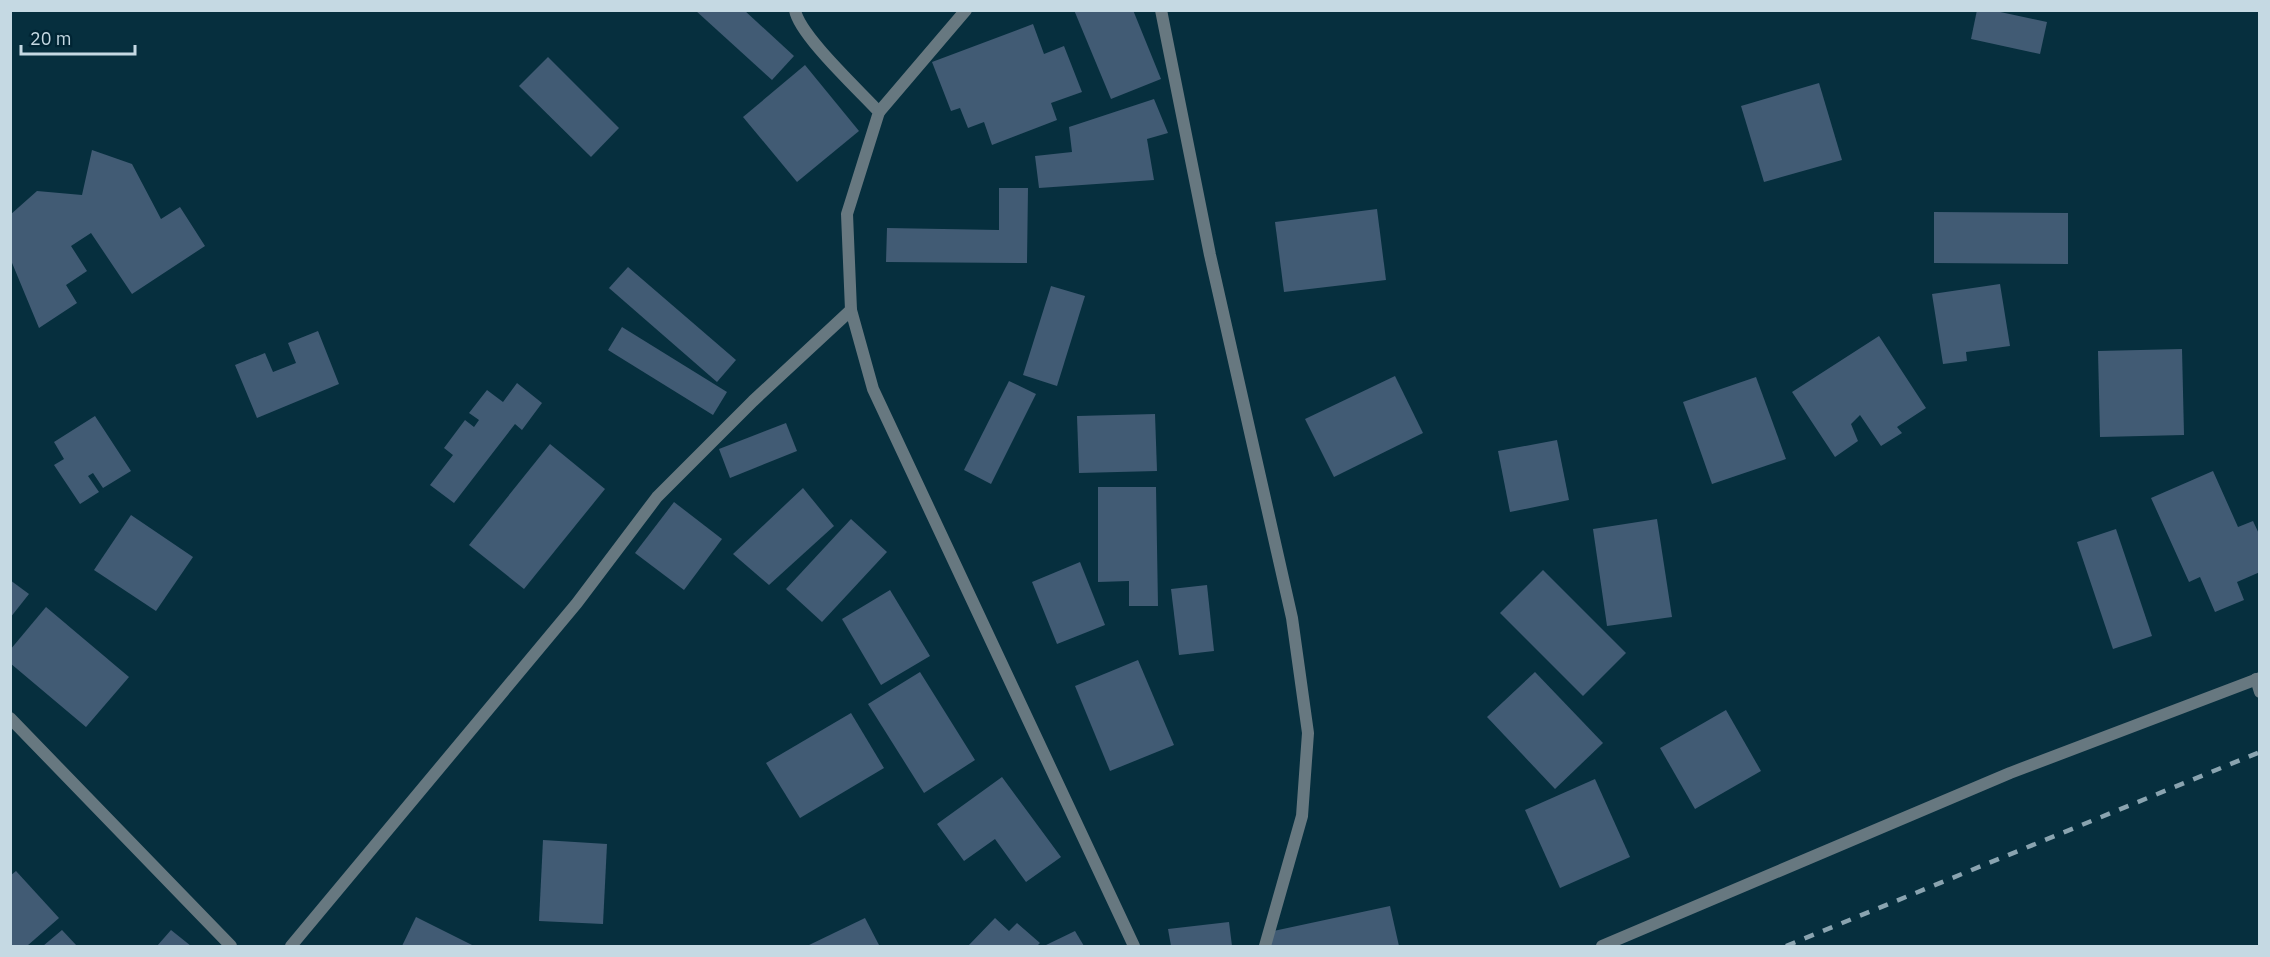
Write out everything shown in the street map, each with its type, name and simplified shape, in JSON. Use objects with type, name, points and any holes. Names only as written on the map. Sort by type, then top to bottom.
[{"type":"street","points":[[795,10],[796,18],[813,42],[879,112]]},
{"type":"street","points":[[966,10],[879,112],[847,214],[851,310],[873,389],[1134,946]]},
{"type":"street","points":[[1161,10],[1210,255],[1292,618],[1308,733],[1302,816],[1265,946]]},
{"type":"street","points":[[291,946],[577,603],[657,497],[753,401],[851,310]]},
{"type":"street","points":[[1602,946],[2010,773],[2258,678],[2259,692]]},
{"type":"street","points":[[10,718],[231,946]]},
{"type":"building","points":[[695,10],[744,10],[794,56],[772,80]]},
{"type":"building","points":[[1074,10],[1133,10],[1161,79],[1111,99]]},
{"type":"building","points":[[1977,10],[1991,10],[2047,22],[2040,54],[1971,39]]},
{"type":"building","points":[[1033,24],[1044,54],[1064,46],[1082,92],[1051,103],[1057,120],[992,145],[984,122],[968,128],[960,108],[951,111],[932,62]]},
{"type":"building","points":[[548,57],[619,128],[591,157],[519,86]]},
{"type":"building","points":[[805,65],[859,131],[797,182],[743,117]]},
{"type":"building","points":[[1819,83],[1842,160],[1764,182],[1741,106]]},
{"type":"building","points":[[1154,99],[1168,133],[1147,139],[1154,180],[1039,188],[1035,156],[1072,152],[1069,127]]},
{"type":"building","points":[[92,150],[132,164],[161,219],[180,207],[205,246],[132,294],[91,233],[71,246],[87,271],[66,285],[77,303],[39,328],[10,258],[10,215],[37,191],[82,195]]},
{"type":"building","points":[[999,188],[1028,188],[1027,263],[886,262],[887,228],[999,230]]},
{"type":"building","points":[[1377,209],[1386,280],[1284,292],[1275,222]]},
{"type":"building","points":[[1934,212],[2068,213],[2068,264],[1934,263]]},
{"type":"building","points":[[628,267],[736,360],[717,382],[609,288]]},
{"type":"building","points":[[2000,284],[2010,346],[1966,352],[1967,361],[1943,364],[1932,294]]},
{"type":"building","points":[[1051,286],[1085,296],[1057,386],[1023,375]]},
{"type":"building","points":[[622,327],[727,392],[713,415],[608,350]]},
{"type":"building","points":[[318,331],[339,384],[257,418],[235,365],[265,353],[273,372],[296,363],[288,343]]},
{"type":"building","points":[[1879,336],[1926,408],[1897,427],[1902,433],[1881,446],[1860,415],[1851,424],[1858,441],[1835,457],[1792,392]]},
{"type":"building","points":[[2182,349],[2184,435],[2100,437],[2098,351]]},
{"type":"building","points":[[1395,376],[1423,433],[1334,477],[1305,419]]},
{"type":"building","points":[[1756,377],[1786,459],[1712,484],[1683,402]]},
{"type":"building","points":[[1009,381],[1036,394],[991,484],[964,470]]},
{"type":"building","points":[[517,383],[542,403],[522,430],[515,424],[454,503],[430,485],[453,455],[444,448],[465,420],[474,427],[479,420],[469,413],[487,390],[503,402]]},
{"type":"building","points":[[1155,414],[1157,471],[1079,473],[1077,416]]},
{"type":"building","points":[[95,416],[131,471],[103,488],[93,473],[88,476],[99,492],[80,504],[54,465],[64,459],[54,442]]},
{"type":"building","points":[[786,423],[797,451],[730,478],[719,449]]},
{"type":"building","points":[[1557,440],[1569,500],[1510,512],[1498,451]]},
{"type":"building","points":[[550,444],[605,489],[524,589],[469,545]]},
{"type":"building","points":[[2213,471],[2238,527],[2253,521],[2260,536],[2260,572],[2237,582],[2244,600],[2215,612],[2200,577],[2189,582],[2151,498]]},
{"type":"building","points":[[1098,487],[1156,487],[1158,606],[1129,606],[1129,581],[1098,582]]},
{"type":"building","points":[[803,488],[834,526],[769,585],[733,554]]},
{"type":"building","points":[[674,502],[722,539],[684,590],[635,553]]},
{"type":"building","points":[[131,515],[193,557],[156,611],[94,570]]},
{"type":"building","points":[[851,519],[887,552],[822,622],[786,589]]},
{"type":"building","points":[[1657,519],[1672,617],[1607,626],[1593,529]]},
{"type":"building","points":[[2116,529],[2152,636],[2113,649],[2077,542]]},
{"type":"building","points":[[1080,562],[1105,625],[1057,644],[1032,582]]},
{"type":"building","points":[[1543,570],[1626,653],[1583,696],[1500,613]]},
{"type":"building","points":[[10,580],[29,594],[10,618]]},
{"type":"building","points":[[1207,585],[1214,651],[1179,655],[1171,589]]},
{"type":"building","points":[[890,590],[930,656],[881,685],[842,619]]},
{"type":"building","points":[[46,607],[129,677],[86,727],[10,663],[10,650]]},
{"type":"building","points":[[1138,660],[1174,745],[1110,771],[1075,686]]},
{"type":"building","points":[[920,672],[975,760],[924,793],[868,704]]},
{"type":"building","points":[[1535,672],[1603,743],[1555,789],[1487,717]]},
{"type":"building","points":[[1726,710],[1761,771],[1695,809],[1660,748]]},
{"type":"building","points":[[851,713],[884,768],[800,818],[766,763]]},
{"type":"building","points":[[1002,777],[1061,857],[1026,882],[995,839],[964,861],[937,824]]},
{"type":"building","points":[[1595,779],[1630,857],[1560,888],[1525,810]]},
{"type":"building","points":[[543,840],[607,844],[603,924],[539,921]]},
{"type":"building","points":[[16,871],[59,918],[27,946],[10,946],[10,876]]},
{"type":"building","points":[[1390,906],[1399,946],[1267,946],[1264,933]]},
{"type":"building","points":[[416,917],[474,946],[402,946]]},
{"type":"building","points":[[865,918],[879,945],[807,946]]},
{"type":"building","points":[[995,918],[1009,931],[1017,923],[1040,943],[1037,946],[968,946]]},
{"type":"building","points":[[1229,922],[1232,946],[1171,946],[1168,929]]},
{"type":"building","points":[[62,930],[77,946],[43,946]]},
{"type":"building","points":[[171,930],[191,946],[157,946]]},
{"type":"building","points":[[1075,931],[1084,946],[1044,946]]},
{"type":"railway","points":[[1786,946],[2260,752]]}]
